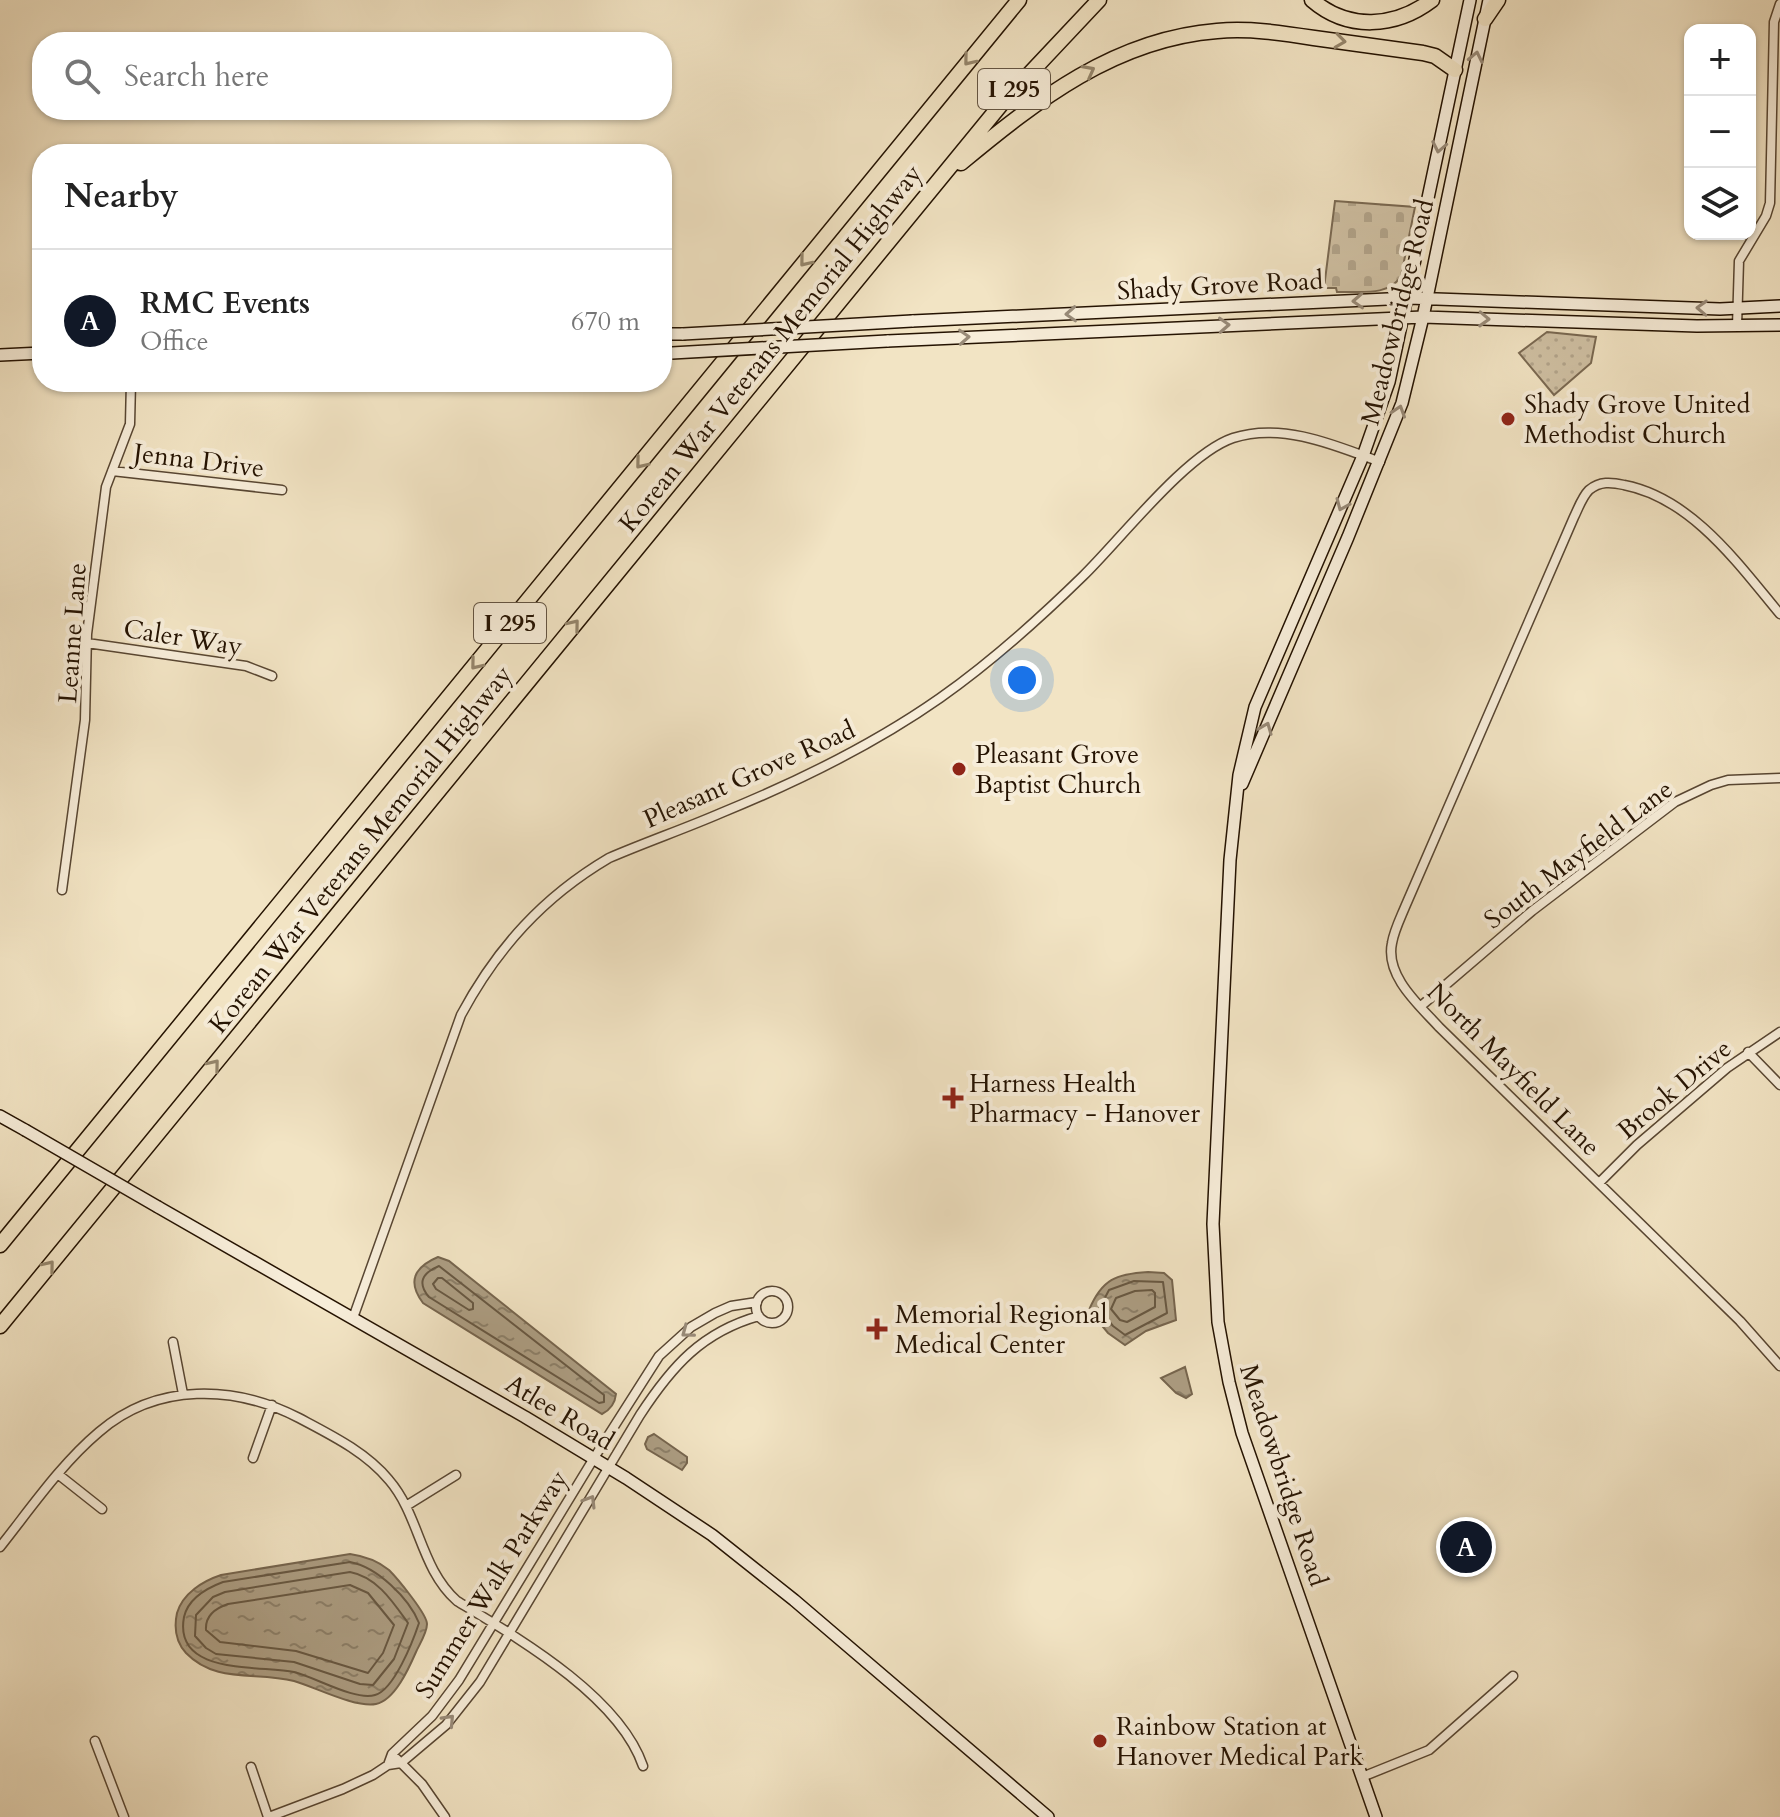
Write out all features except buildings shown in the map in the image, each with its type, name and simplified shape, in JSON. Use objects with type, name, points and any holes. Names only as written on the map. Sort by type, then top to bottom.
[{"type":"highway","points":[[991,34],[1011,0]]},
{"type":"highway","name":"Korean War Veterans Memorial Highway","points":[[0,1245],[1019,0]]},
{"type":"highway","name":"Korean War Veterans Memorial Highway","points":[[0,1326],[936,183],[1029,72],[1099,0]]},
{"type":"highway","points":[[1312,0],[1333,14],[1370,23],[1399,19],[1432,0]]},
{"type":"highway","points":[[1485,19],[1498,0]]},
{"type":"highway","points":[[936,183],[1014,118],[1054,90],[1110,59],[1170,37],[1218,30],[1271,32],[1423,53],[1435,56],[1455,70]]},
{"type":"main road","name":"Meadowbridge Road","points":[[1376,1817],[1242,1433],[1218,1322],[1213,1224],[1230,860],[1245,743],[1255,707],[1363,456],[1389,382],[1470,0]]},
{"type":"main road","name":"Meadowbridge Road","points":[[1236,800],[1380,462],[1402,403],[1489,0]]},
{"type":"main road","name":"Shady Grove Road","points":[[672,334],[1409,298],[1737,308],[1780,306]]},
{"type":"main road","name":"Shady Grove Road","points":[[672,353],[1423,317],[1780,325]]},
{"type":"main road","points":[[0,355],[32,353]]},
{"type":"main road","name":"Atlee Road","points":[[0,1116],[594,1458],[712,1535],[794,1600],[1045,1816]]},
{"type":"street","points":[[1737,326],[1739,261],[1768,210],[1775,158],[1774,22],[1780,4]]},
{"type":"street","name":"Leanne Lane","points":[[62,890],[85,720],[87,643],[106,487],[130,424],[131,392]]},
{"type":"street","name":"Pleasant Grove Road","points":[[353,1318],[461,1015],[490,965],[544,904],[609,858],[774,791],[877,738],[939,699],[1020,634],[1083,577],[1197,459],[1221,443],[1249,434],[1280,433],[1380,462]]},
{"type":"street","name":"Jenna Drive","points":[[112,471],[282,490]]},
{"type":"street","name":"North Mayfield Lane","points":[[1780,614],[1734,559],[1685,514],[1657,497],[1631,486],[1609,482],[1598,485],[1584,496],[1392,941],[1391,957],[1396,974],[1421,1006],[1740,1321],[1780,1366]]},
{"type":"street","name":"Caler Way","points":[[87,643],[246,666],[272,676]]},
{"type":"street","name":"South Mayfield Lane","points":[[1421,1006],[1532,911],[1675,802],[1728,780],[1780,778]]},
{"type":"street","name":"Brook Drive","points":[[1599,1183],[1637,1145],[1748,1052],[1780,1032]]},
{"type":"street","points":[[1748,1052],[1780,1085]]},
{"type":"street","points":[[774,1292],[783,1296],[788,1306],[785,1316],[777,1322],[767,1322],[759,1316],[757,1302],[764,1294],[774,1292]]},
{"type":"street","name":"Summer Walk Parkway","points":[[388,1765],[392,1754],[449,1694],[647,1373],[675,1340],[691,1327],[723,1309],[757,1302]]},
{"type":"street","name":"Summer Walk Parkway","points":[[401,1763],[446,1725],[464,1703],[654,1394],[682,1360],[704,1340],[720,1330],[759,1316]]},
{"type":"street","points":[[173,1342],[183,1394]]},
{"type":"street","points":[[0,1547],[87,1443],[117,1418],[152,1402],[183,1394],[229,1394],[272,1405],[327,1433],[366,1458],[392,1483],[406,1506],[438,1582],[457,1601],[529,1644],[615,1719],[631,1738],[643,1766]]},
{"type":"street","points":[[253,1458],[272,1405]]},
{"type":"street","points":[[59,1475],[102,1509]]},
{"type":"street","points":[[406,1506],[456,1475]]},
{"type":"street","points":[[1362,1777],[1429,1750],[1513,1676]]},
{"type":"street","points":[[95,1741],[124,1817]]},
{"type":"street","points":[[392,1754],[422,1784],[445,1817]]},
{"type":"street","points":[[251,1767],[269,1817],[343,1789],[388,1765],[401,1763]]},
{"type":"green space","points":[[1335,201],[1415,207],[1401,276],[1396,283],[1373,292],[1337,292],[1336,288],[1324,288]]},
{"type":"green space","points":[[1547,332],[1596,337],[1591,363],[1554,395],[1519,353]]},
{"type":"water","points":[[438,1257],[449,1261],[616,1394],[610,1409],[602,1414],[423,1303],[414,1282],[418,1270]]},
{"type":"water","points":[[1164,1273],[1172,1280],[1176,1320],[1146,1331],[1125,1345],[1108,1333],[1089,1310],[1099,1291],[1111,1280],[1127,1274]]},
{"type":"water","points":[[1185,1367],[1192,1394],[1186,1398],[1161,1378]]},
{"type":"water","points":[[654,1434],[687,1457],[682,1470],[647,1449],[645,1444],[648,1437]]},
{"type":"water","points":[[350,1554],[371,1559],[389,1570],[426,1619],[424,1635],[405,1674],[383,1701],[376,1704],[357,1703],[294,1681],[223,1673],[198,1663],[180,1644],[176,1624],[180,1606],[194,1589],[207,1581],[221,1575]]},
{"type":"place","name":"Shady Grove United Methodist Church","points":[[1508,419]]},
{"type":"place","name":"Pleasant Grove Baptist Church","points":[[959,769]]},
{"type":"place","name":"Harness Health Pharmacy - Hanover","points":[[953,1098]]},
{"type":"place","name":"Memorial Regional Medical Center","points":[[877,1329]]},
{"type":"place","name":"RMC Events","points":[[1466,1547]]},
{"type":"place","name":"Rainbow Station at Hanover Medical Park","points":[[1100,1741]]}]
